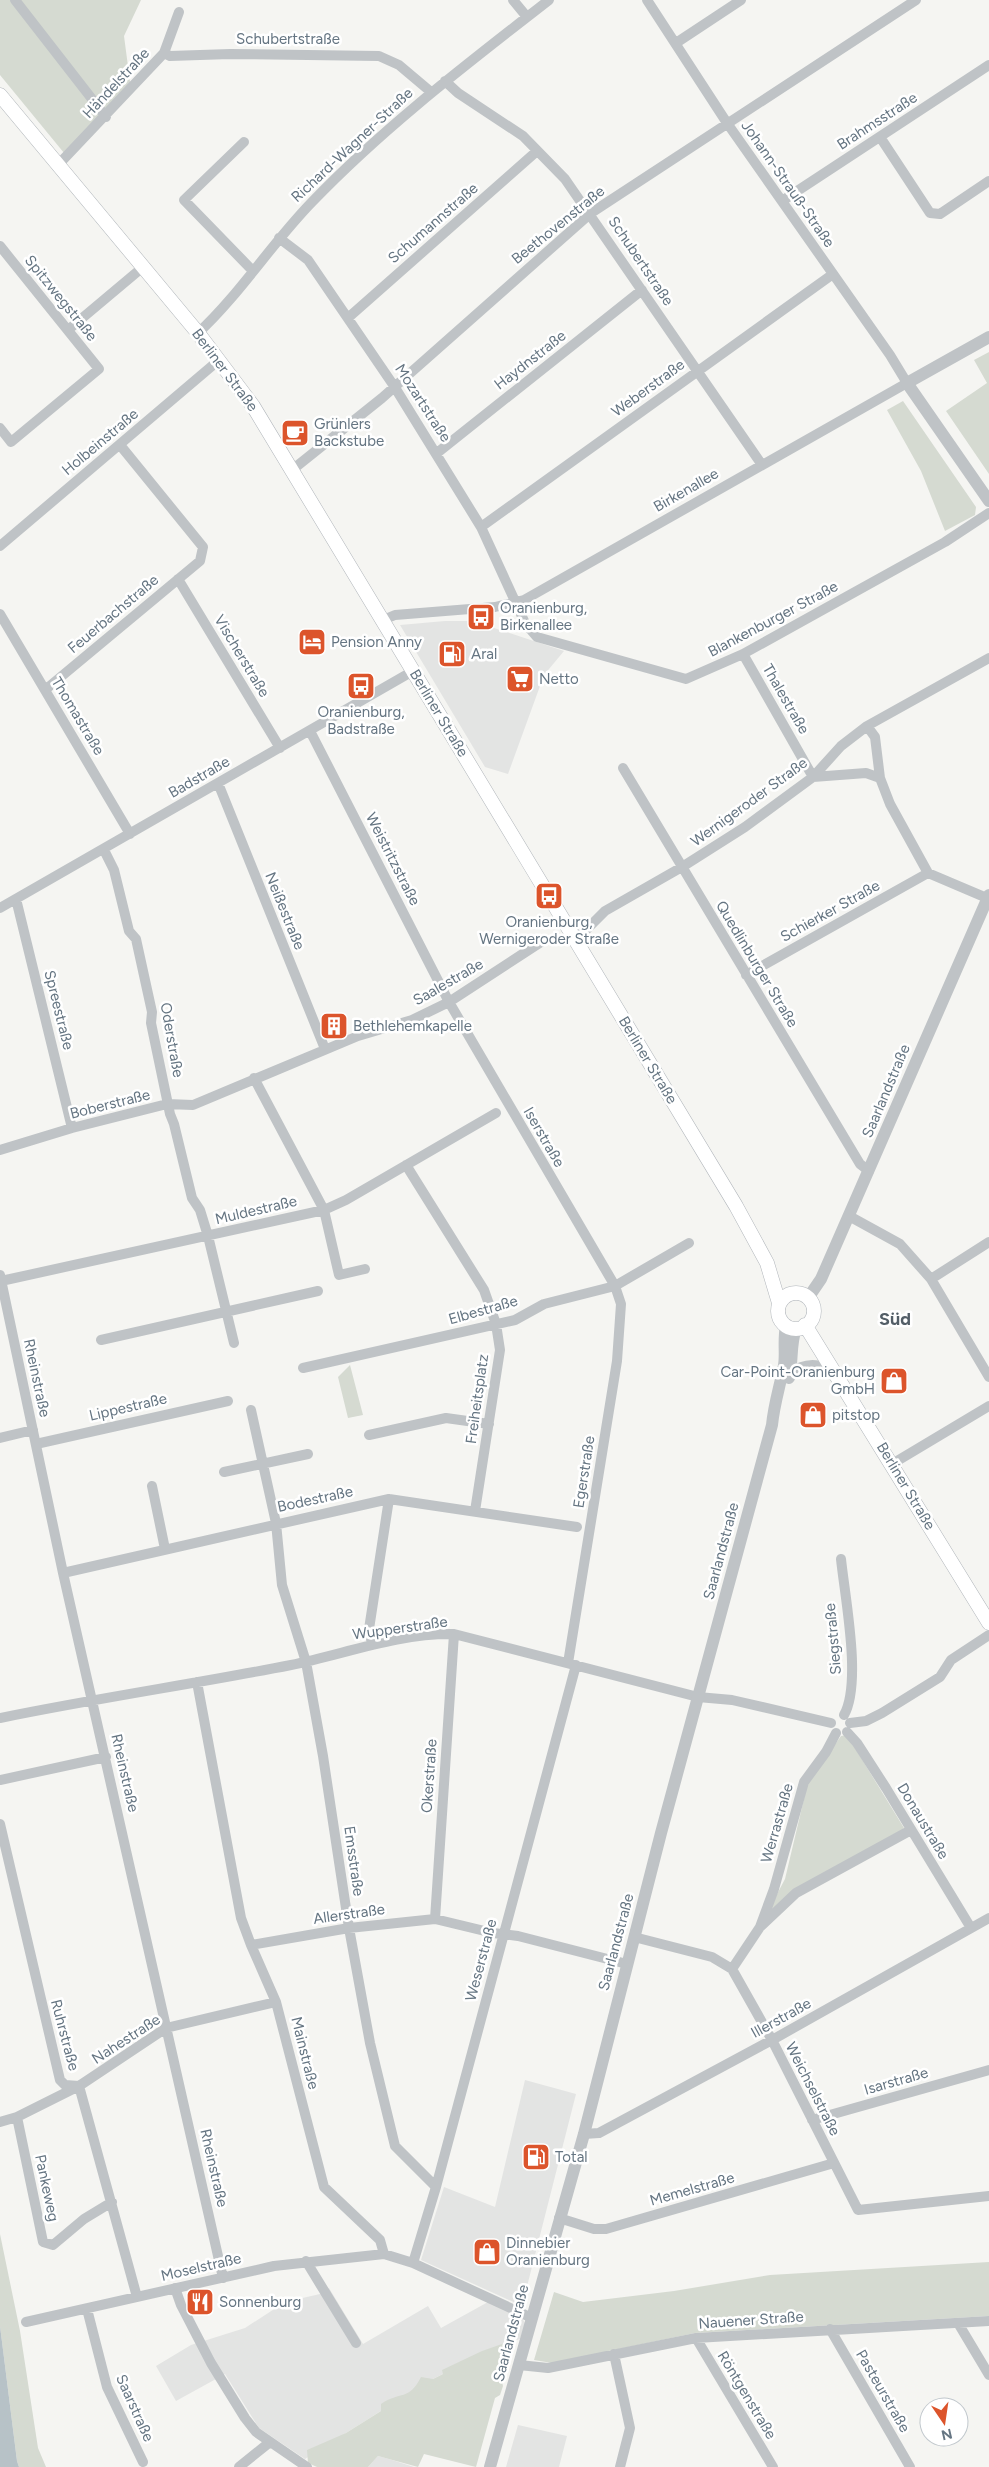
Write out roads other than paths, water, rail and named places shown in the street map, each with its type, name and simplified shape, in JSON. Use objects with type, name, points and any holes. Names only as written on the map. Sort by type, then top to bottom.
[{"type":"main road","name":"Berliner Straße","points":[[0,95],[198,333],[253,406],[736,1206],[767,1263],[790,1294]]},
{"type":"main road","name":"Berliner Straße","points":[[767,1263],[779,1303]]},
{"type":"main road","points":[[790,1294],[800,1294],[808,1298],[813,1312],[796,1326],[778,1313],[779,1303],[790,1294]]},
{"type":"main road","name":"Berliner Straße","points":[[796,1326],[838,1376],[989,1623]]},
{"type":"street","points":[[16,0],[106,117]]},
{"type":"street","points":[[513,0],[527,17]]},
{"type":"street","name":"Richard-Wagner-Straße","points":[[198,333],[253,271],[279,238],[343,171],[431,92],[549,0]]},
{"type":"street","name":"Johann-Strauß-Straße","points":[[647,0],[727,123],[907,383]]},
{"type":"street","points":[[676,43],[741,0]]},
{"type":"street","name":"Beethovenstraße","points":[[292,470],[312,456],[394,386],[591,213],[916,0]]},
{"type":"street","name":"Händelstraße","points":[[58,165],[106,117],[164,53],[179,12]]},
{"type":"street","name":"Schubertstraße","points":[[164,53],[170,56],[230,54],[379,56],[399,65],[431,92]]},
{"type":"street","name":"Brahmsstraße","points":[[782,201],[989,65]]},
{"type":"street","name":"Schubertstraße","points":[[445,81],[458,93],[524,136],[565,179],[591,213],[697,372],[762,465]]},
{"type":"street","points":[[880,137],[930,213],[940,214],[989,181]]},
{"type":"street","points":[[244,142],[184,200],[253,271]]},
{"type":"street","name":"Schumannstraße","points":[[349,317],[537,151]]},
{"type":"street","name":"Mozartstraße","points":[[279,238],[308,260],[349,317],[394,386],[481,527],[515,603]]},
{"type":"street","name":"Spitzwegstraße","points":[[0,246],[99,369],[11,442],[0,428]]},
{"type":"street","points":[[68,330],[143,267]]},
{"type":"street","name":"Weberstraße","points":[[481,527],[833,274]]},
{"type":"street","name":"Haydnstraße","points":[[437,453],[642,290]]},
{"type":"street","name":"Birkenallee","points":[[383,620],[395,615],[496,607],[515,603],[542,592],[989,337]]},
{"type":"street","name":"Holbeinstraße","points":[[0,546],[219,360]]},
{"type":"street","points":[[907,383],[989,501]]},
{"type":"street","name":"Feuerbachstraße","points":[[45,690],[200,561],[203,547],[120,445]]},
{"type":"street","name":"Blankenburger Straße","points":[[515,603],[525,623],[537,637],[686,679],[743,654],[944,542],[989,513]]},
{"type":"street","name":"Vischerstraße","points":[[178,579],[280,748]]},
{"type":"street","name":"Thomastraße","points":[[0,614],[130,834]]},
{"type":"street","name":"Thalestraße","points":[[743,654],[813,777]]},
{"type":"street","name":"Wernigeroder Straße","points":[[574,937],[587,929],[605,912],[745,827],[813,777],[841,746],[867,726],[989,658]]},
{"type":"street","name":"Badstraße","points":[[0,908],[413,671]]},
{"type":"street","points":[[867,726],[874,737],[880,778],[890,804],[928,873],[989,898]]},
{"type":"street","name":"Weistritzstraße","points":[[310,731],[449,1002]]},
{"type":"street","name":"Quedlinburger Straße","points":[[623,768],[860,1164],[869,1171]]},
{"type":"street","points":[[813,777],[866,773],[880,778]]},
{"type":"street","name":"Neißestraße","points":[[218,783],[325,1050]]},
{"type":"street","name":"Oderstraße","points":[[104,850],[114,870],[129,931],[136,939],[152,1012],[151,1023],[165,1083],[167,1104],[192,1198],[200,1210],[208,1236],[234,1343]]},
{"type":"street","name":"Schierker Straße","points":[[746,975],[928,873]]},
{"type":"street","name":"Saarlandstraße","points":[[808,1298],[822,1279],[989,898]]},
{"type":"street","name":"Spreestraße","points":[[16,899],[72,1128]]},
{"type":"street","name":"Saalestraße","points":[[254,1078],[358,1036],[412,1020],[449,1002],[541,942]]},
{"type":"street","name":"Iserstraße","points":[[449,1002],[615,1286]]},
{"type":"street","points":[[254,1078],[324,1210],[339,1275],[365,1269]]},
{"type":"street","name":"Boberstraße","points":[[0,1150],[72,1128],[167,1104],[193,1105],[254,1078]]},
{"type":"street","name":"Muldestraße","points":[[1,1278],[208,1236],[324,1210],[346,1200],[496,1113]]},
{"type":"street","name":"Freiheitsplatz","points":[[406,1165],[484,1290],[496,1324],[500,1350],[475,1511]]},
{"type":"street","points":[[849,1216],[864,1222],[900,1244],[931,1279],[989,1377]]},
{"type":"street","points":[[931,1279],[989,1242]]},
{"type":"street","name":"Elbestraße","points":[[303,1368],[514,1320],[544,1304],[615,1286],[689,1243]]},
{"type":"street","name":"Rheinstraße","points":[[1,1278],[63,1573],[223,2278]]},
{"type":"street","name":"Egerstraße","points":[[572,1664],[617,1361],[621,1304],[615,1286]]},
{"type":"street","points":[[101,1340],[318,1291]]},
{"type":"street","name":"Saarlandstraße","points":[[772,1424],[781,1408],[794,1361],[792,1343],[796,1326]]},
{"type":"street","name":"Saarlandstraße","points":[[490,2467],[584,2134],[627,1964],[772,1424],[774,1402],[784,1363],[783,1342],[796,1326]]},
{"type":"street","points":[[790,1375],[801,1368],[818,1366],[826,1367],[838,1376]]},
{"type":"street","name":"Lippestraße","points":[[36,1444],[228,1401]]},
{"type":"street","points":[[892,1464],[989,1406]]},
{"type":"street","name":"Emsstraße","points":[[251,1410],[276,1523],[282,1584],[306,1662],[323,1756],[349,1928],[370,2043],[395,2146],[436,2187]]},
{"type":"street","points":[[369,1435],[446,1418],[489,1424]]},
{"type":"street","points":[[0,1438],[33,1430]]},
{"type":"street","points":[[224,1472],[308,1454]]},
{"type":"street","points":[[152,1486],[165,1548]]},
{"type":"street","points":[[372,1644],[369,1629],[389,1499]]},
{"type":"street","name":"Bodestraße","points":[[63,1573],[165,1548],[389,1499],[577,1527]]},
{"type":"street","name":"Siegstraße","points":[[841,1559],[852,1685],[847,1723]]},
{"type":"street","name":"Wupperstraße","points":[[0,1718],[92,1699],[306,1662],[372,1644],[441,1634],[454,1634],[698,1697],[732,1700],[831,1723]]},
{"type":"street","name":"Okerstraße","points":[[436,1919],[454,1634]]},
{"type":"street","points":[[847,1723],[842,1734],[836,1733],[832,1729],[831,1723],[834,1717],[847,1723],[866,1721],[882,1713],[940,1677],[951,1660],[989,1635]]},
{"type":"street","name":"Weserstraße","points":[[413,2263],[436,2187],[504,1934],[572,1664]]},
{"type":"street","name":"Mainstraße","points":[[197,1682],[241,1918],[250,1945],[276,2002],[324,2187],[380,2240],[384,2254]]},
{"type":"street","name":"Donaustraße","points":[[847,1723],[857,1743],[971,1928]]},
{"type":"street","name":"Werrastraße","points":[[760,1927],[774,1889],[804,1782],[826,1752],[836,1733]]},
{"type":"street","points":[[0,1780],[106,1757]]},
{"type":"street","name":"Ruhrstraße","points":[[0,1824],[60,2080],[65,2085],[79,2086],[137,2297]]},
{"type":"street","name":"Werrastraße","points":[[732,1969],[760,1927],[796,1893],[911,1830]]},
{"type":"street","name":"Allerstraße","points":[[250,1945],[349,1928],[436,1919],[627,1964]]},
{"type":"street","name":"Illerstraße","points":[[584,2134],[599,2133],[772,2040],[971,1928],[988,1921]]},
{"type":"street","points":[[634,1938],[712,1958],[732,1969]]},
{"type":"street","name":"Weichselstraße","points":[[732,1969],[772,2040],[858,2210],[989,2196]]},
{"type":"street","name":"Nahestraße","points":[[0,2122],[17,2118],[79,2086],[166,2028],[276,2002]]},
{"type":"street","name":"Isarstraße","points":[[812,2120],[989,2070]]},
{"type":"street","name":"Pankeweg","points":[[17,2118],[43,2242],[53,2244],[84,2219],[112,2202]]},
{"type":"street","name":"Memelstraße","points":[[559,2218],[594,2229],[606,2229],[834,2163]]},
{"type":"street","points":[[384,2254],[413,2263],[532,2318]]},
{"type":"street","name":"Moselstraße","points":[[26,2322],[175,2288],[306,2261],[384,2254]]},
{"type":"street","points":[[306,2261],[356,2343]]},
{"type":"street","points":[[175,2288],[181,2305],[211,2363],[245,2418],[256,2432],[307,2467]]},
{"type":"street","name":"Saarstraße","points":[[87,2309],[107,2386],[144,2462]]},
{"type":"street","name":"Nauener Straße","points":[[519,2365],[548,2368],[696,2338],[989,2321]]},
{"type":"street","points":[[958,2323],[989,2375]]},
{"type":"street","name":"Pasteurstraße","points":[[830,2329],[910,2467]]},
{"type":"street","name":"Röntgenstraße","points":[[696,2338],[773,2467]]},
{"type":"street","points":[[614,2354],[630,2428],[620,2467]]},
{"type":"street","points":[[240,2467],[270,2442]]},
{"type":"place","name":"Grünlers Backstube","points":[[295,433]]},
{"type":"place","name":"Oranienburg, Birkenallee","points":[[481,617]]},
{"type":"place","name":"Pension Anny","points":[[312,642]]},
{"type":"place","name":"Aral","points":[[452,654]]},
{"type":"place","name":"Netto","points":[[520,679]]},
{"type":"place","name":"Oranienburg, Badstraße","points":[[361,686]]},
{"type":"place","name":"Oranienburg, Wernigeroder Straße","points":[[549,896]]},
{"type":"place","name":"Bethlehemkapelle","points":[[334,1026]]},
{"type":"place","name":"Car-Point-Oranienburg GmbH","points":[[894,1381]]},
{"type":"place","name":"pitstop","points":[[813,1415]]},
{"type":"place","name":"Total","points":[[536,2157]]},
{"type":"place","name":"Dinnebier Oranienburg","points":[[487,2252]]},
{"type":"place","name":"Sonnenburg","points":[[200,2302]]},
{"type":"district","name":"Süd","points":[[895,1319]]}]
